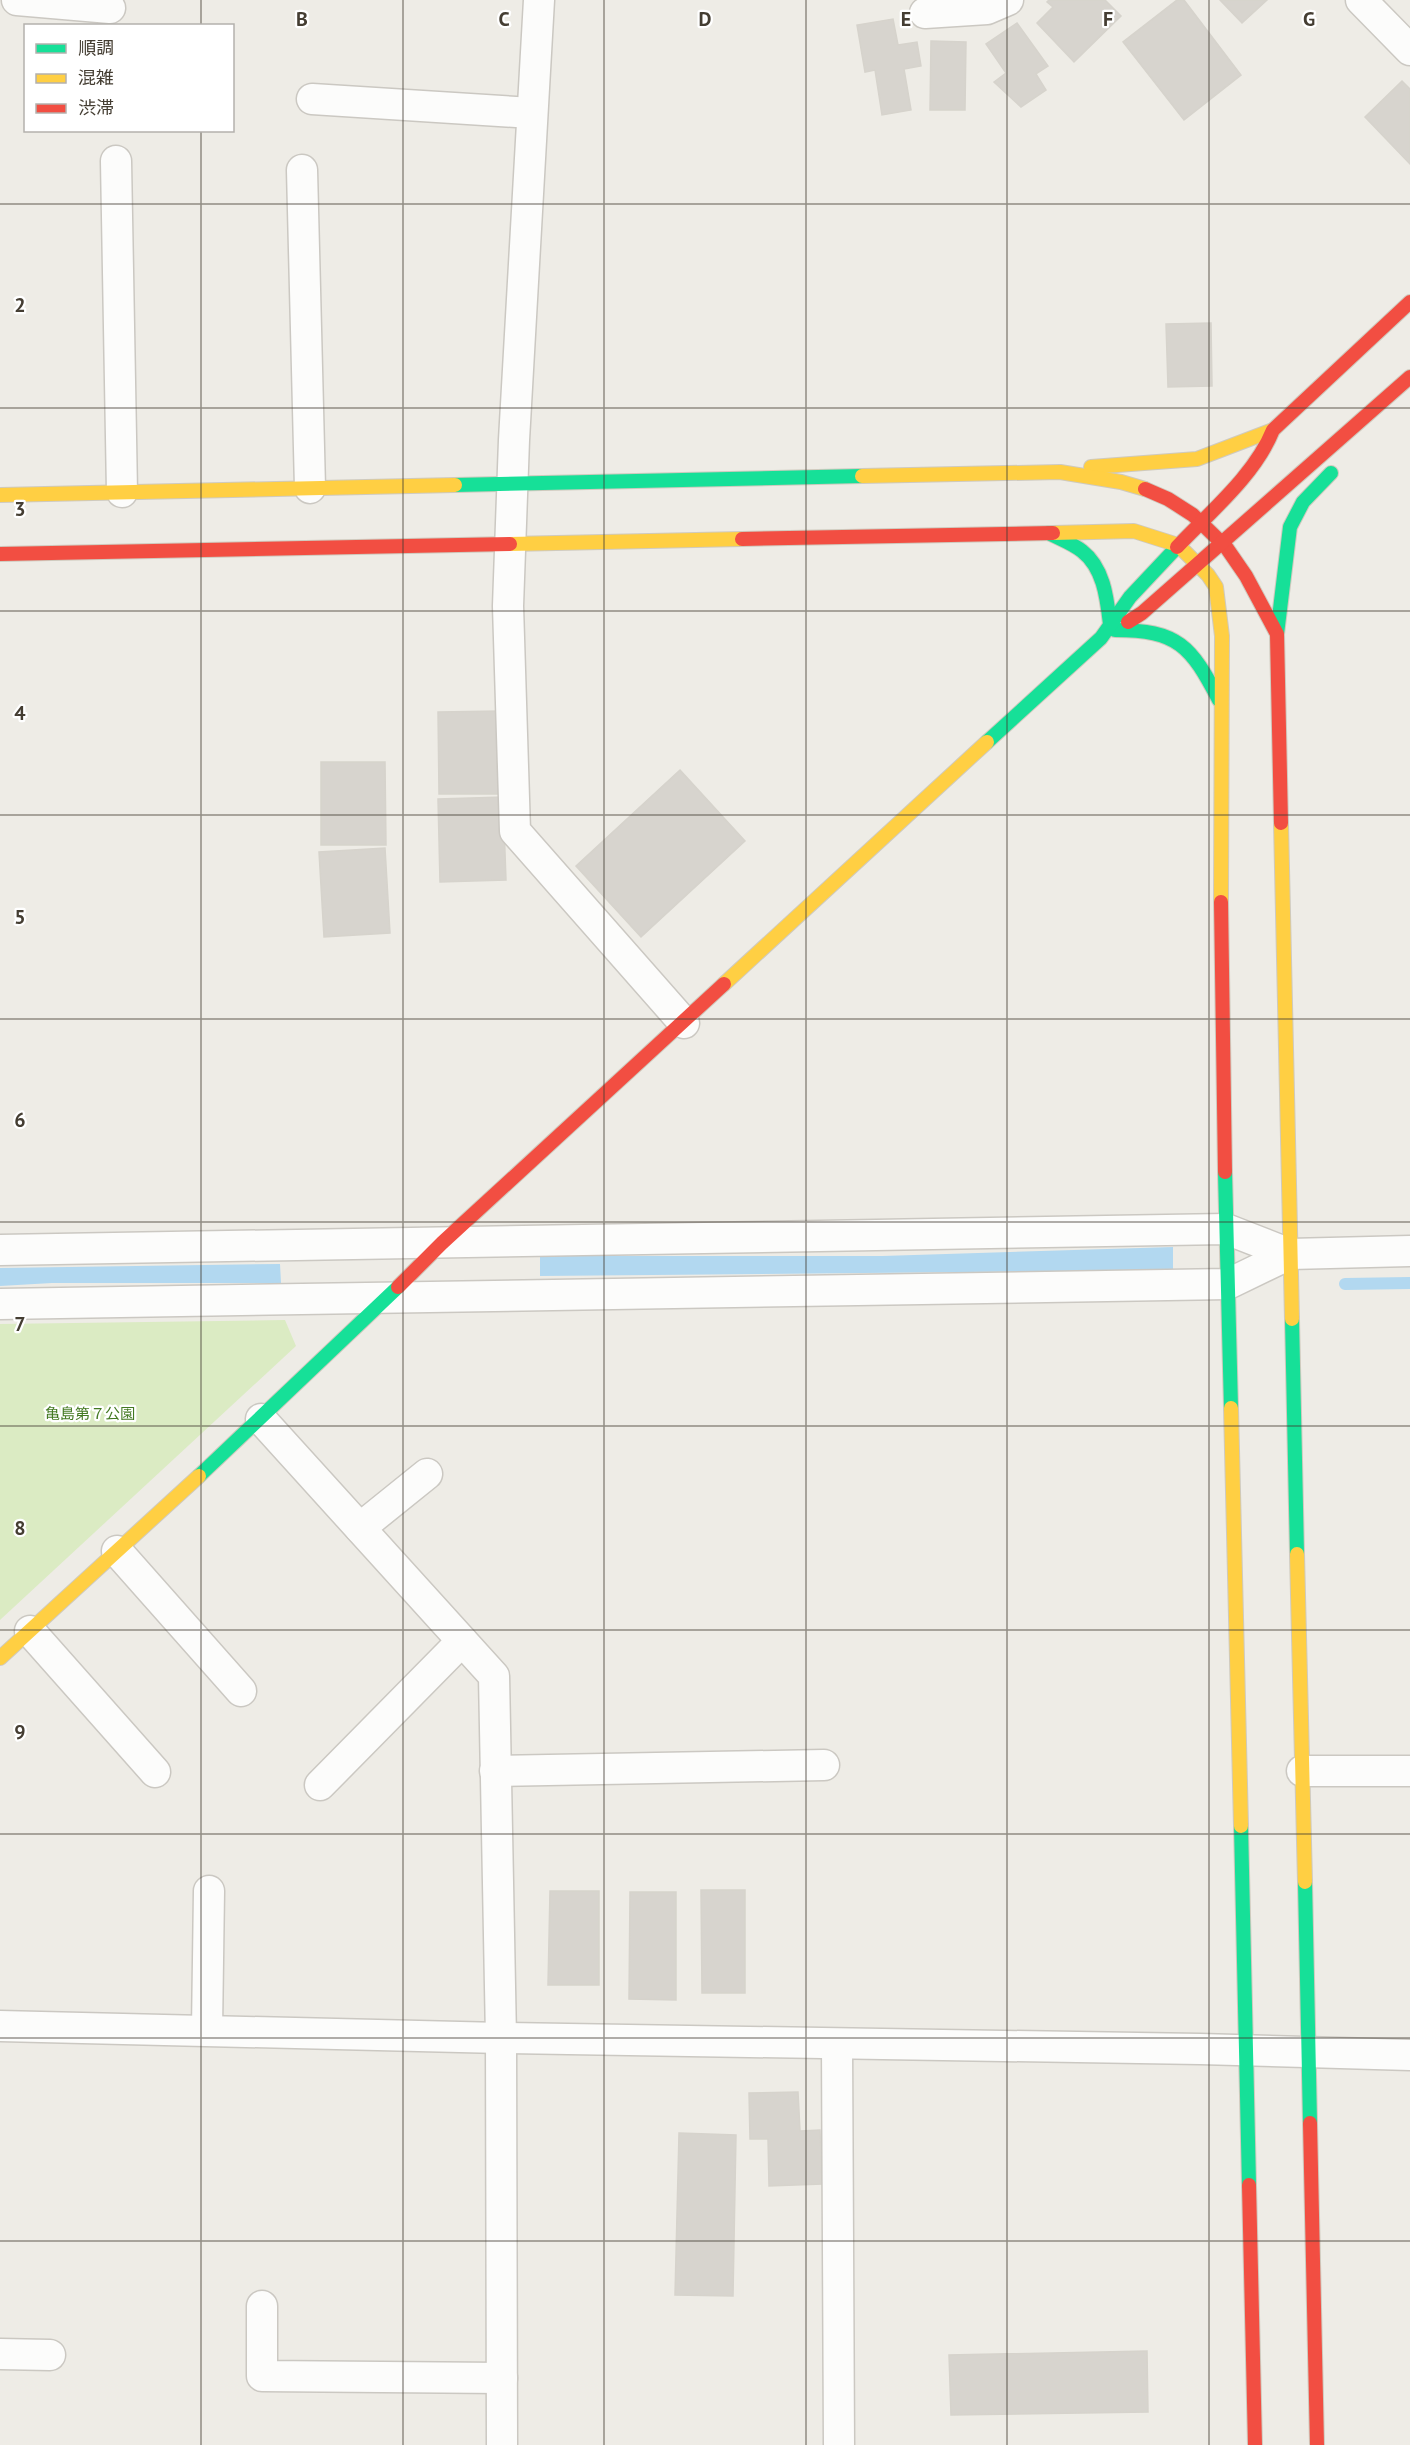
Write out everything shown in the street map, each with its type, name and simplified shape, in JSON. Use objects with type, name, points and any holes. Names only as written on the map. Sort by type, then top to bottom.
[{"type":"street","points":[[16,0],[110,8]]},
{"type":"street","points":[[539,0],[507,606],[515,831],[684,1023]]},
{"type":"street","points":[[925,13],[987,9],[1008,0]]},
{"type":"street","points":[[1361,0],[1410,50]]},
{"type":"street","points":[[312,99],[532,113]]},
{"type":"street","points":[[116,161],[122,492]]},
{"type":"street","points":[[302,170],[310,488]]},
{"type":"street","points":[[1111,629],[1130,597],[1252,467],[1265,450],[1273,430],[1410,302]]},
{"type":"street","points":[[0,1658],[261,1419],[390,1297],[442,1243],[1111,629],[1142,613],[1410,377]]},
{"type":"street","points":[[1317,2445],[1277,634],[1290,527],[1303,501],[1334,470],[1360,423]]},
{"type":"street","points":[[0,495],[1060,472],[1115,463],[1186,461],[1208,456],[1273,430]]},
{"type":"street","points":[[1060,472],[1141,486],[1166,498],[1200,522],[1223,542],[1236,558],[1277,634]]},
{"type":"street","points":[[0,554],[1134,531],[1178,545],[1198,564],[1216,587],[1219,601],[1223,707],[1221,978],[1255,2445]]},
{"type":"street","points":[[1047,532],[1086,553],[1105,595],[1111,629]]},
{"type":"street","points":[[1111,629],[1140,629],[1165,634],[1189,650],[1200,662],[1223,707]]},
{"type":"street","points":[[0,1250],[1226,1229],[1290,1254],[1410,1251]]},
{"type":"street","points":[[0,1304],[1228,1284],[1290,1254]]},
{"type":"street","points":[[261,1419],[494,1676],[501,2038],[502,2445]]},
{"type":"street","points":[[360,1528],[427,1474]]},
{"type":"street","points":[[117,1551],[241,1691]]},
{"type":"street","points":[[30,1631],[155,1772]]},
{"type":"street","points":[[320,1785],[462,1641]]},
{"type":"street","points":[[495,1771],[824,1765]]},
{"type":"street","points":[[1302,1771],[1410,1772]]},
{"type":"street","points":[[207,2030],[209,1891]]},
{"type":"street","points":[[0,2026],[1410,2055]]},
{"type":"street","points":[[837,2045],[839,2445]]},
{"type":"street","points":[[262,2306],[262,2376],[502,2378]]},
{"type":"street","points":[[0,2354],[50,2355]]},
{"type":"green space","name":"亀島第７公園","points":[[285,1320],[296,1346],[0,1620],[0,1324]]},
{"type":"water","points":[[1173,1247],[1173,1270],[540,1276],[540,1256],[882,1256]]},
{"type":"water","points":[[280,1264],[281,1283],[52,1283],[0,1286],[0,1268]]},
{"type":"building","points":[[1049,0],[1105,0],[1121,16],[1074,62],[1037,23],[1053,7],[1047,2]]},
{"type":"building","points":[[1177,0],[1184,0],[1241,75],[1184,120],[1123,42]]},
{"type":"building","points":[[1220,0],[1267,0],[1242,23]]},
{"type":"building","points":[[893,19],[898,45],[917,42],[921,66],[904,69],[911,110],[882,115],[875,70],[865,72],[857,25]]},
{"type":"building","points":[[1017,23],[1048,66],[1036,74],[1046,90],[1021,107],[994,82],[1006,73],[986,44]]},
{"type":"building","points":[[931,41],[966,42],[965,110],[930,110]]},
{"type":"building","points":[[1402,81],[1410,89],[1410,164],[1365,117]]},
{"type":"building","points":[[1211,323],[1212,386],[1168,387],[1166,324]]},
{"type":"building","points":[[500,711],[500,794],[439,794],[438,712]]},
{"type":"building","points":[[321,762],[385,762],[386,845],[321,845]]},
{"type":"building","points":[[680,770],[745,841],[641,937],[576,866]]},
{"type":"building","points":[[503,797],[506,880],[440,882],[438,799]]},
{"type":"building","points":[[385,848],[390,933],[324,937],[319,852]]},
{"type":"building","points":[[701,1890],[745,1890],[745,1993],[702,1993]]},
{"type":"building","points":[[550,1891],[599,1891],[599,1985],[548,1985]]},
{"type":"building","points":[[630,1892],[676,1892],[676,2000],[629,1999]]},
{"type":"building","points":[[798,2092],[800,2131],[820,2130],[822,2184],[769,2186],[768,2139],[750,2139],[749,2093]]},
{"type":"building","points":[[679,2133],[736,2135],[733,2296],[675,2295]]},
{"type":"building","points":[[1147,2351],[1148,2412],[951,2415],[949,2355]]},
{"type":"waterway","points":[[1345,1284],[1410,1283]]},
{"type":"traffic: fast","points":[[1277,634],[1290,527],[1303,502],[1331,473]]},
{"type":"traffic: fast","points":[[455,485],[862,476]]},
{"type":"traffic: fast","points":[[1049,533],[1078,548],[1095,566],[1103,584],[1110,624]]},
{"type":"traffic: fast","points":[[987,742],[1101,638],[1130,597],[1177,547]]},
{"type":"traffic: fast","points":[[1115,630],[1154,633],[1180,645],[1200,666],[1219,700]]},
{"type":"traffic: fast","points":[[1225,1172],[1231,1408]]},
{"type":"traffic: fast","points":[[199,1476],[398,1287]]},
{"type":"traffic: fast","points":[[1292,1319],[1297,1554]]},
{"type":"traffic: fast","points":[[1241,1826],[1249,2185]]},
{"type":"traffic: fast","points":[[1305,1882],[1310,2123]]},
{"type":"traffic: slow","points":[[1091,467],[1197,459],[1273,430]]},
{"type":"traffic: slow","points":[[862,476],[1060,472],[1121,482],[1145,489]]},
{"type":"traffic: slow","points":[[0,495],[455,485]]},
{"type":"traffic: slow","points":[[1053,533],[1134,531],[1178,545],[1208,575],[1216,587],[1222,636],[1221,902]]},
{"type":"traffic: slow","points":[[510,544],[742,539]]},
{"type":"traffic: slow","points":[[724,984],[987,742]]},
{"type":"traffic: slow","points":[[1281,823],[1292,1319]]},
{"type":"traffic: slow","points":[[1231,1408],[1241,1826]]},
{"type":"traffic: slow","points":[[0,1658],[199,1476]]},
{"type":"traffic: slow","points":[[1297,1554],[1305,1882]]},
{"type":"traffic: jam","points":[[1177,547],[1243,478],[1265,447],[1273,430],[1410,302]]},
{"type":"traffic: jam","points":[[1128,622],[1142,613],[1410,377]]},
{"type":"traffic: jam","points":[[1145,489],[1168,499],[1193,515],[1226,547],[1246,576],[1277,634],[1281,823]]},
{"type":"traffic: jam","points":[[742,539],[1053,533]]},
{"type":"traffic: jam","points":[[0,554],[510,544]]},
{"type":"traffic: jam","points":[[1221,902],[1225,1172]]},
{"type":"traffic: jam","points":[[398,1287],[442,1243],[724,984]]},
{"type":"traffic: jam","points":[[1310,2123],[1317,2445]]},
{"type":"traffic: jam","points":[[1249,2185],[1255,2445]]}]
